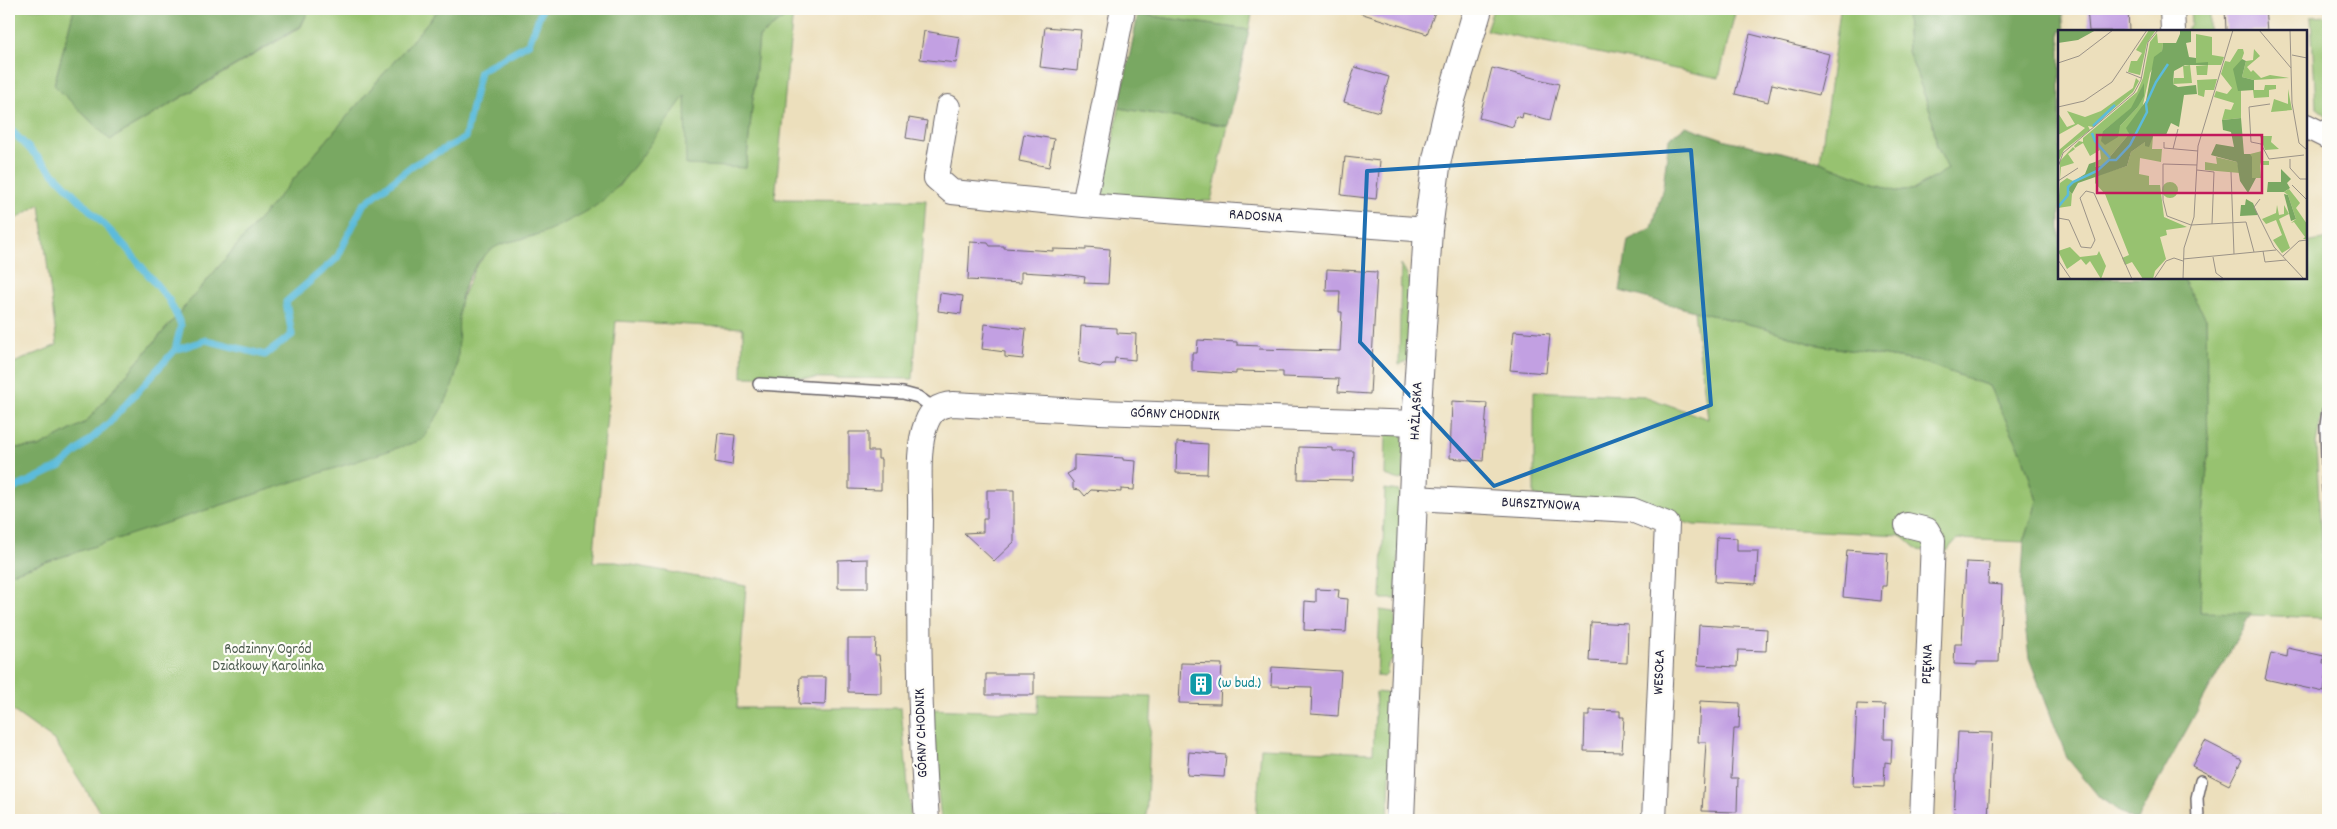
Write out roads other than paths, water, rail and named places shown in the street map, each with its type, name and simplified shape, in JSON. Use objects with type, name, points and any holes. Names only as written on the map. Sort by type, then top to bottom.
[{"type":"street","points":[[1084,205],[1123,9]]},
{"type":"street","name":"HAŻLASKA","points":[[1400,820],[1416,423],[1428,230],[1441,140],[1478,9]]},
{"type":"street","points":[[2172,9],[2173,30]]},
{"type":"street","name":"RADOSNA","points":[[948,107],[936,178],[952,192],[1084,205],[1428,230]]},
{"type":"street","points":[[2307,126],[2328,137]]},
{"type":"street","name":"GÓRNY CHODNIK","points":[[927,820],[919,659],[921,475],[922,440],[925,426],[935,409],[942,404],[953,404],[1099,412],[1416,423]]},
{"type":"street","name":"BURSZTYNOWA","points":[[1414,498],[1632,510],[1667,524]]},
{"type":"street","name":"WESOŁA","points":[[1654,820],[1667,524]]},
{"type":"street","name":"PIĘKNA","points":[[1907,525],[1927,530],[1933,540],[1922,820]]},
{"type":"lane","points":[[759,384],[903,393],[918,397],[935,409]]},
{"type":"lane","points":[[2328,411],[2326,426],[2328,490]]},
{"type":"lane","points":[[2198,820],[2197,798],[2201,781]]},
{"type":"waterway","points":[[9,491],[61,466],[110,422],[175,350],[206,340],[265,355],[292,335],[286,302],[337,258],[363,205],[413,165],[465,138],[480,71],[529,43],[542,9]]},
{"type":"waterway","points":[[9,128],[124,245],[169,300],[181,325],[175,350]]},
{"type":"place","name":"(w bud.)","points":[[1201,684]]},
{"type":"park label","name":"Rodzinny Ogród Działkowy Karolinka","points":[[268,658]]}]
